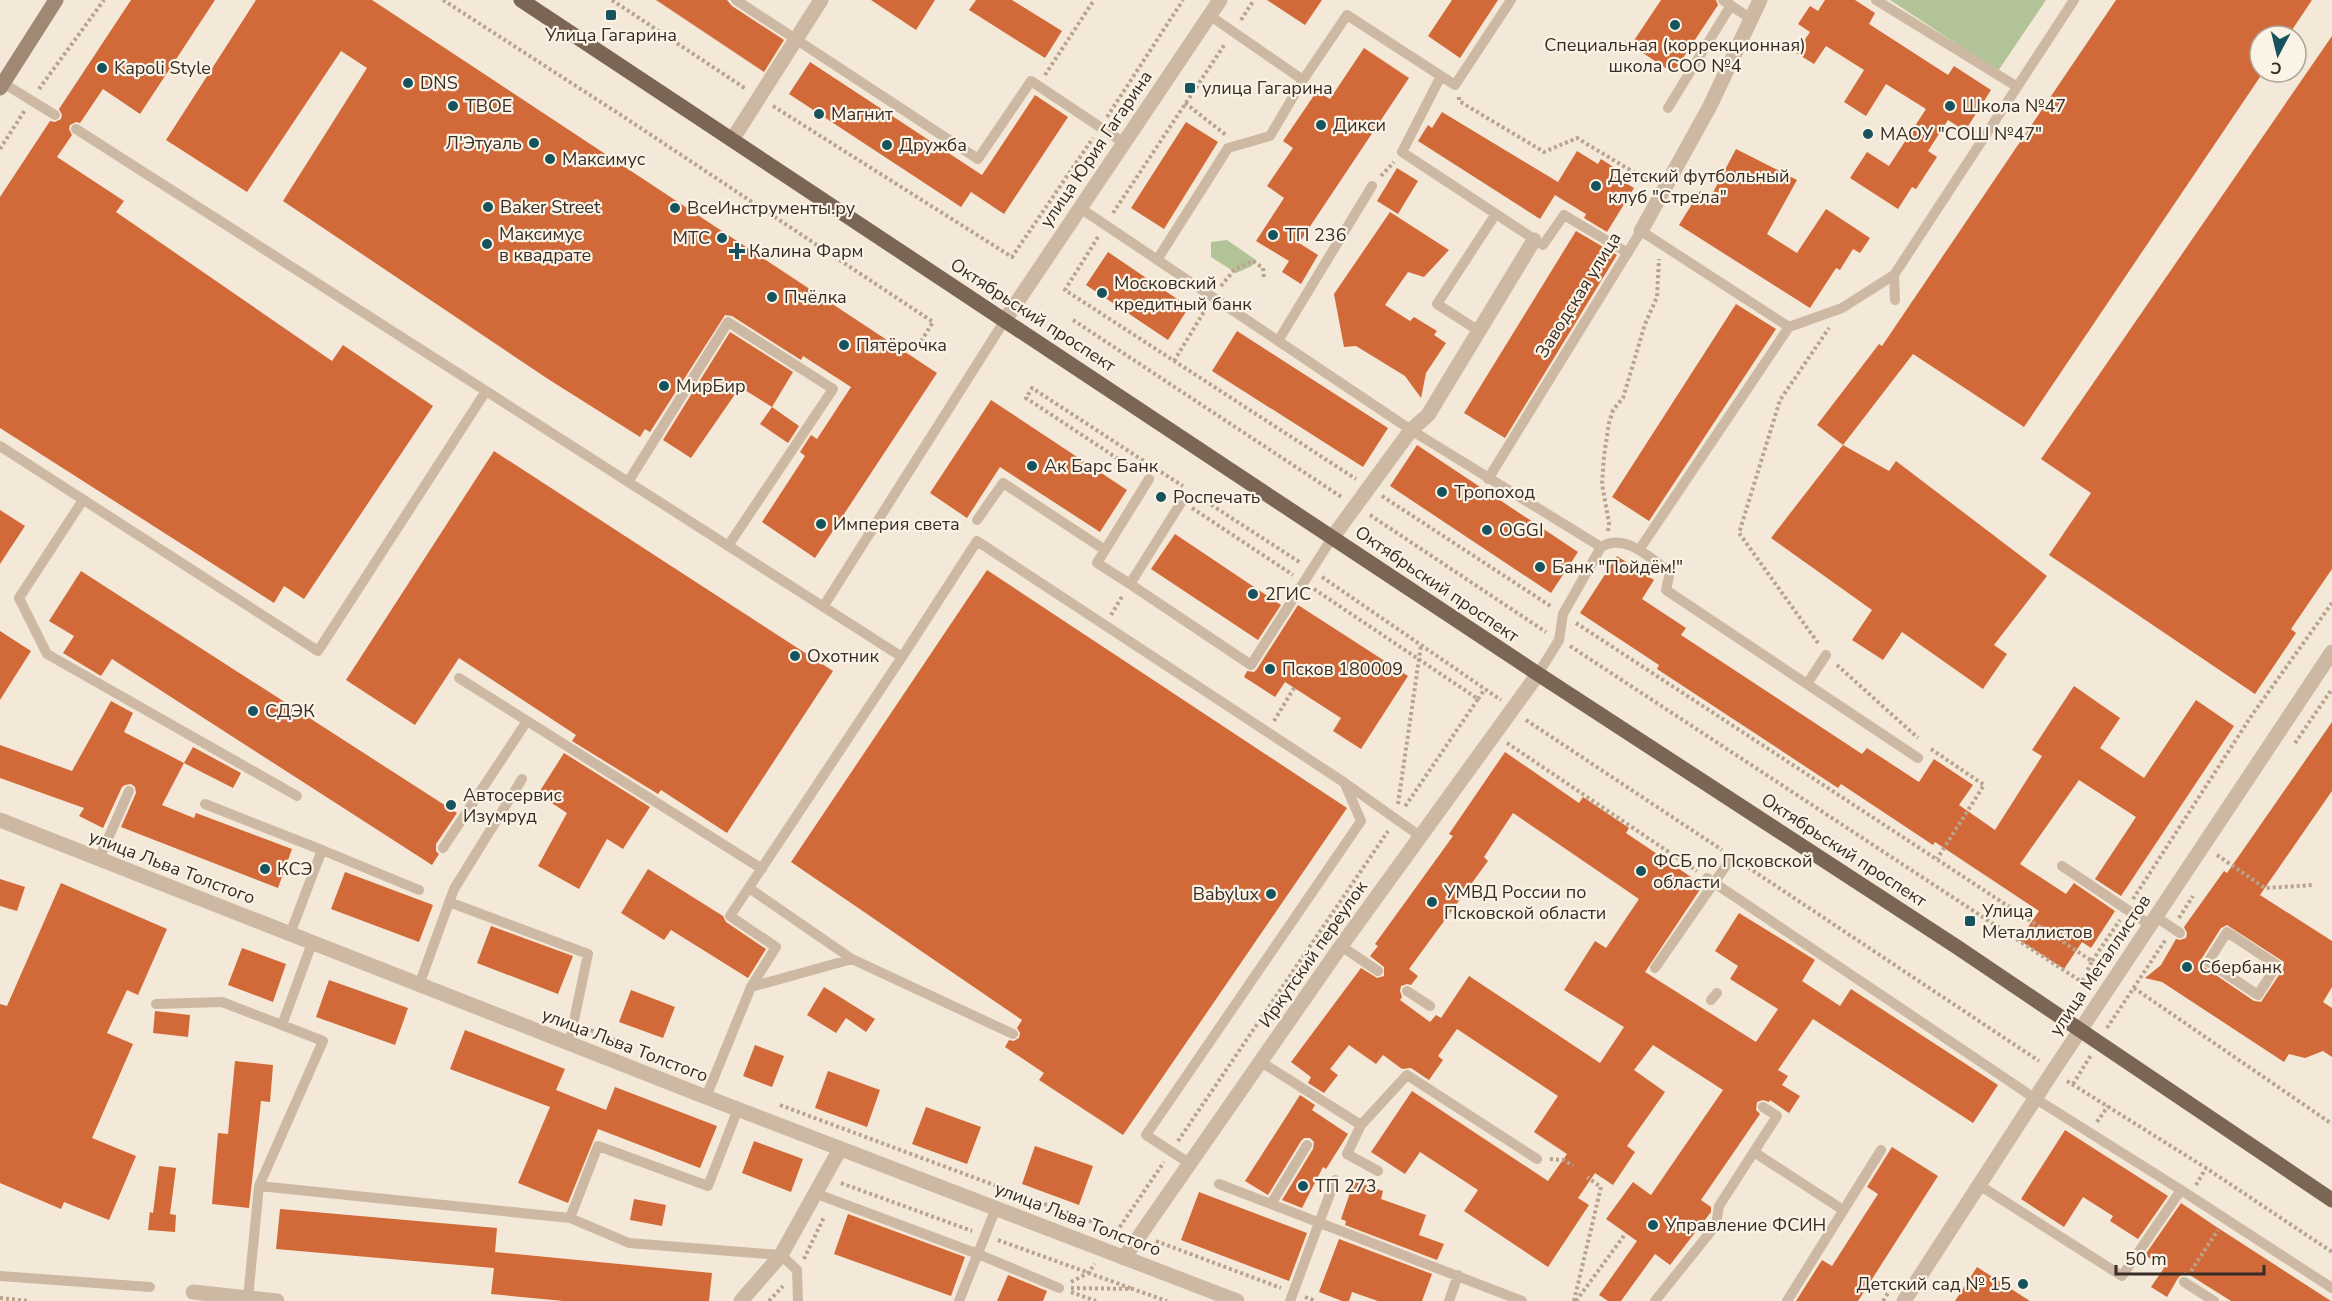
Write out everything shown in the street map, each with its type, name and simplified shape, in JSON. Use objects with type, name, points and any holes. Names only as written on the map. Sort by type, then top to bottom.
[{"type":"main road","points":[[2,86],[56,0]]},
{"type":"main road","name":"Октябрьский проспект","points":[[521,0],[1538,674],[1937,934],[2332,1200]]},
{"type":"street","points":[[732,140],[821,0]]},
{"type":"street","name":"улица Юрия Гагарина","points":[[1005,320],[1220,0]]},
{"type":"street","name":"Заводская улица","points":[[1647,235],[1664,190],[1710,106],[1760,0]]},
{"type":"street","points":[[1332,538],[1411,430],[1428,415],[1534,240]]},
{"type":"street","name":"улица Металлистов","points":[[1904,1301],[2053,1071],[2332,652]]},
{"type":"street","name":"Иркутский переулок","points":[[1124,1258],[1341,946],[1538,674]]},
{"type":"street","name":"улица Льва Толстого","points":[[0,820],[706,1098],[1237,1301]]},
{"type":"street","points":[[741,1301],[781,1255],[840,1149]]},
{"type":"street","points":[[193,1292],[277,1301]]},
{"type":"lane","points":[[736,0],[978,159],[1031,81],[1124,142]]},
{"type":"lane","points":[[1157,260],[1228,148],[1269,136],[1347,15],[1455,85],[1511,0]]},
{"type":"lane","points":[[1876,0],[2016,87]]},
{"type":"lane","points":[[1639,550],[1789,327],[1842,308],[1894,275],[2074,0]]},
{"type":"lane","points":[[1668,108],[1727,3],[1751,19]]},
{"type":"lane","points":[[1209,15],[1303,80]]},
{"type":"lane","points":[[1441,76],[1402,152],[1543,245],[1564,215],[1628,253]]},
{"type":"lane","points":[[2,86],[54,115]]},
{"type":"lane","points":[[76,129],[902,657]]},
{"type":"lane","points":[[1278,341],[1372,186]]},
{"type":"lane","points":[[1080,208],[1488,479],[1604,545],[1618,542],[1639,550],[1670,572],[1666,590],[1918,758]]},
{"type":"lane","points":[[1479,331],[1437,304],[1495,215]]},
{"type":"lane","points":[[1647,235],[1789,327]]},
{"type":"lane","name":"Заводская улица","points":[[1488,479],[1628,253],[1647,235]]},
{"type":"lane","points":[[1894,275],[1895,300]]},
{"type":"lane","points":[[823,607],[1005,320]]},
{"type":"lane","points":[[628,482],[728,322],[833,389],[728,546]]},
{"type":"lane","points":[[0,446],[318,651],[486,391]]},
{"type":"lane","points":[[1149,479],[1097,563],[1251,665],[1332,538]]},
{"type":"lane","points":[[977,520],[1003,483],[1105,550]]},
{"type":"lane","points":[[83,500],[19,598],[47,654],[297,796]]},
{"type":"lane","points":[[1130,584],[1182,501]]},
{"type":"lane","points":[[706,1098],[751,987],[777,947],[730,916],[977,542],[1345,783],[1420,836]]},
{"type":"lane","points":[[1538,674],[1559,640],[1563,614],[1604,545]]},
{"type":"lane","points":[[1807,684],[1826,655]]},
{"type":"lane","points":[[459,678],[762,869]]},
{"type":"lane","points":[[443,848],[527,721]]},
{"type":"lane","points":[[419,985],[454,889],[522,779]]},
{"type":"lane","points":[[1189,1163],[1146,1135],[1361,821],[1345,783]]},
{"type":"lane","points":[[99,859],[129,791]]},
{"type":"lane","points":[[205,804],[418,890]]},
{"type":"lane","points":[[290,934],[322,850]]},
{"type":"lane","points":[[1655,968],[1711,880],[1732,857]]},
{"type":"lane","points":[[2062,866],[2127,909],[2180,933]]},
{"type":"lane","points":[[1711,880],[2036,1099],[2332,1288]]},
{"type":"lane","points":[[749,888],[852,959],[1013,1034]]},
{"type":"lane","points":[[449,902],[588,954],[569,1044]]},
{"type":"lane","points":[[2227,932],[2277,964],[2258,994],[2208,962],[2227,932]]},
{"type":"lane","points":[[282,1025],[312,943]]},
{"type":"lane","points":[[1341,946],[1378,971]]},
{"type":"lane","points":[[751,987],[852,959]]},
{"type":"lane","points":[[1407,991],[1430,1006]]},
{"type":"lane","points":[[156,1004],[222,1002],[322,1041],[259,1186],[248,1298]]},
{"type":"lane","points":[[1260,1062],[1361,1125]]},
{"type":"lane","points":[[1378,1171],[1347,1154],[1361,1125],[1407,1075],[1537,1159]]},
{"type":"lane","points":[[1655,1301],[1716,1225],[1719,1206],[1777,1116],[1763,1107]]},
{"type":"lane","points":[[570,1218],[598,1146],[708,1186],[738,1109]]},
{"type":"lane","points":[[1271,1204],[1307,1145]]},
{"type":"lane","points":[[1787,1301],[1881,1150]]},
{"type":"lane","points":[[1754,1152],[1843,1210]]},
{"type":"lane","points":[[1292,1297],[1335,1180]]},
{"type":"lane","points":[[1219,1184],[1522,1301]]},
{"type":"lane","points":[[1979,1185],[2122,1276],[2181,1190]]},
{"type":"lane","points":[[259,1186],[570,1218],[629,1243],[781,1255],[797,1270],[798,1301]]},
{"type":"lane","points":[[816,1194],[978,1254],[1059,1288]]},
{"type":"lane","points":[[959,1301],[996,1208]]},
{"type":"lane","points":[[1449,1301],[1458,1275]]},
{"type":"lane","points":[[0,1276],[150,1287]]},
{"type":"lane","points":[[2184,1282],[2214,1301]]},
{"type":"path","points":[[0,149],[30,101],[104,0]]},
{"type":"path","points":[[443,0],[933,322],[920,343]]},
{"type":"path","points":[[1038,85],[1094,0]]},
{"type":"path","points":[[1455,85],[1459,101],[1544,152],[1577,138],[1664,190]]},
{"type":"path","points":[[1185,103],[1238,145]]},
{"type":"path","points":[[1372,186],[1402,152]]},
{"type":"path","points":[[1604,545],[1609,523],[1602,484],[1604,456],[1613,410],[1623,398],[1645,324],[1657,297],[1659,259],[1647,235]]},
{"type":"path","points":[[1842,308],[1780,400],[1739,533],[1826,655],[1921,740]]},
{"type":"path","points":[[1073,320],[2082,982],[2092,961],[2252,715],[2332,603]]},
{"type":"path","points":[[1149,479],[1026,398],[1032,388],[1311,570],[1485,689],[1524,719],[2067,1080]]},
{"type":"path","points":[[1182,501],[1478,699]]},
{"type":"path","points":[[1563,614],[2092,961]]},
{"type":"path","points":[[1396,819],[1421,645]]},
{"type":"path","points":[[1275,719],[1294,688]]},
{"type":"path","points":[[1059,1288],[1089,1273],[1485,689]]},
{"type":"path","points":[[1494,734],[1711,880]]},
{"type":"path","points":[[1929,748],[1984,785],[1937,859]]},
{"type":"path","points":[[2217,855],[2265,888],[2313,885]]},
{"type":"path","points":[[2134,988],[2332,1124]]},
{"type":"path","points":[[2073,1084],[2206,1168],[2332,1252]]},
{"type":"path","points":[[1537,1159],[1564,1160],[1573,1166]]},
{"type":"path","points":[[1575,1301],[1601,1187],[1587,1177]]},
{"type":"path","points":[[2184,1282],[2225,1219]]},
{"type":"path","points":[[1575,1301],[1626,1233]]},
{"type":"path","points":[[1152,1240],[1292,1297],[1315,1301]]},
{"type":"path","points":[[1059,1288],[1095,1301]]},
{"type":"path","points":[[1059,1288],[1133,1289],[1167,1301]]},
{"type":"path","points":[[0,1298],[28,1301]]},
{"type":"green space","points":[[1890,0],[2046,0],[1998,71]]},
{"type":"green space","points":[[1227,240],[1256,260],[1252,266],[1236,273],[1211,257],[1211,242]]},
{"type":"building","points":[[131,0],[215,0],[140,114],[103,89],[80,123],[70,125],[72,135],[57,157],[124,201],[116,212],[332,361],[343,345],[433,406],[304,599],[284,586],[274,603],[0,428],[0,197],[50,121],[55,122],[61,119],[59,109]]},
{"type":"building","points":[[256,0],[372,0],[937,373],[815,558],[762,522],[805,456],[800,452],[811,435],[817,439],[851,387],[803,356],[801,360],[732,316],[725,315],[650,432],[645,429],[640,437],[548,379],[283,201],[367,68],[341,51],[247,192],[166,140]]},
{"type":"building","points":[[656,0],[727,0],[732,6],[784,40],[764,72]]},
{"type":"building","points":[[871,0],[935,0],[916,30]]},
{"type":"building","points":[[976,0],[1012,0],[1062,31],[1045,58],[969,10]]},
{"type":"building","points":[[1267,0],[1322,0],[1305,25]]},
{"type":"building","points":[[1452,0],[1498,0],[1460,58],[1428,36]]},
{"type":"building","name":"Специальная (коррекционная) школа СОО №4","points":[[1661,0],[1716,0],[1718,5],[1673,73],[1631,45]]},
{"type":"building","name":"Школа №47","points":[[1825,0],[1855,0],[1875,13],[1869,24],[1948,75],[1954,66],[1991,90],[1965,131],[1948,120],[1928,151],[1937,157],[1916,189],[1912,187],[1898,209],[1850,178],[1867,152],[1889,166],[1926,109],[1886,84],[1866,116],[1844,102],[1864,70],[1826,46],[1814,64],[1796,53],[1810,32],[1798,24],[1810,6],[1818,11]]},
{"type":"building","points":[[2116,0],[2312,0],[2296,24],[2248,24],[2248,84],[2255,84],[2024,427],[1913,354],[1843,445],[1817,425],[1879,344],[1882,346]]},
{"type":"building","points":[[2332,36],[2332,569],[2291,629],[2296,633],[2255,694],[2049,555],[2091,493],[2041,459],[2299,84],[2308,84],[2308,71]]},
{"type":"building","points":[[1364,48],[1409,78],[1299,243],[1318,255],[1301,284],[1282,272],[1289,261],[1256,241],[1284,198],[1267,186],[1293,148],[1283,141],[1317,91],[1330,99]]},
{"type":"building","points":[[810,62],[982,175],[1035,95],[1068,117],[1004,214],[971,192],[961,207],[789,94]]},
{"type":"building","points":[[1442,112],[1558,182],[1577,151],[1598,164],[1601,159],[1615,168],[1611,174],[1634,188],[1607,232],[1584,218],[1586,214],[1555,195],[1540,219],[1418,141],[1428,125],[1432,128]]},
{"type":"building","points":[[1186,122],[1218,142],[1164,229],[1131,208]]},
{"type":"building","points":[[1736,149],[1797,180],[1767,234],[1797,253],[1826,209],[1870,238],[1860,253],[1853,249],[1840,270],[1836,268],[1810,308],[1679,225],[1700,191],[1710,198]]},
{"type":"building","points":[[1397,168],[1418,181],[1398,214],[1377,201]]},
{"type":"building","points":[[1390,212],[1449,250],[1424,277],[1408,272],[1385,305],[1410,321],[1414,317],[1437,331],[1434,335],[1446,343],[1426,373],[1421,398],[1405,376],[1356,346],[1344,347],[1334,294]]},
{"type":"building","points":[[1576,231],[1617,255],[1505,438],[1464,413]]},
{"type":"building","points":[[1108,252],[1189,307],[1168,340],[1086,285]]},
{"type":"building","points":[[1736,304],[1776,329],[1649,521],[1612,497]]},
{"type":"building","points":[[1237,331],[1388,428],[1363,467],[1212,371]]},
{"type":"building","points":[[730,332],[793,372],[772,407],[740,387],[691,458],[663,440]]},
{"type":"building","points":[[991,400],[1127,490],[1100,532],[1000,467],[967,518],[930,493]]},
{"type":"building","points":[[772,407],[799,426],[788,443],[760,424]]},
{"type":"building","points":[[1417,445],[1578,552],[1551,593],[1390,486]]},
{"type":"building","points":[[1843,445],[1889,471],[1896,461],[2047,576],[1994,645],[2007,654],[1983,689],[1902,632],[1883,660],[1852,640],[1872,610],[1771,538]]},
{"type":"building","points":[[494,451],[833,671],[727,833],[661,790],[658,794],[572,741],[576,735],[459,658],[415,725],[346,680]]},
{"type":"building","points":[[0,510],[25,526],[0,564]]},
{"type":"building","points":[[1175,534],[1281,605],[1258,640],[1151,569]]},
{"type":"building","points":[[1617,556],[1654,580],[1642,599],[1686,628],[1681,635],[1862,754],[1867,748],[1919,782],[1934,759],[1973,785],[1959,805],[1995,830],[2042,756],[2032,750],[2074,686],[2120,718],[2100,748],[2144,778],[2196,700],[2234,726],[2121,896],[2095,879],[2136,817],[2079,780],[2020,864],[2066,894],[2074,883],[2115,911],[2091,948],[2082,942],[2064,969],[2019,940],[2039,911],[1935,842],[1933,845],[1841,784],[1838,788],[1657,669],[1659,665],[1580,613]]},
{"type":"building","points":[[987,570],[1347,808],[1123,1135],[1039,1080],[1044,1073],[1005,1047],[1009,1040],[1014,1041],[1019,1038],[1020,1033],[1017,1028],[1022,1020],[791,862]]},
{"type":"building","points":[[81,571],[457,813],[436,844],[436,851],[439,854],[432,865],[112,659],[101,676],[63,653],[74,636],[49,621]]},
{"type":"building","points":[[1298,605],[1408,676],[1361,749],[1333,731],[1341,718],[1285,682],[1275,697],[1244,677],[1247,671],[1254,672],[1257,669]]},
{"type":"building","points":[[0,631],[31,651],[0,700]]},
{"type":"building","points":[[111,701],[133,713],[124,732],[184,763],[162,805],[194,818],[196,813],[292,849],[278,888],[121,827],[136,793],[135,787],[131,784],[122,787],[103,828],[79,816],[84,808],[0,778],[0,745],[72,771]]},
{"type":"building","name":"Сбербанк","points":[[2332,722],[2332,791],[2260,895],[2332,941],[2332,987],[2323,1002],[2332,1008],[2332,1057],[2323,1051],[2305,1058],[2289,1054],[2284,1062],[2162,982],[2145,978],[2161,965],[2176,939],[2186,938],[2187,933],[2184,927],[2224,871],[2227,873]],"holes":[[[2227,925],[2284,962],[2283,969],[2261,1002],[2254,1001],[2201,965],[2202,958],[2221,928]]]},
{"type":"building","points":[[193,747],[241,773],[233,788],[184,763]]},
{"type":"building","points":[[1505,752],[1579,803],[1583,797],[1629,828],[1626,833],[1703,885],[1645,972],[1756,1042],[1778,1009],[1730,979],[1738,966],[1715,951],[1739,913],[1815,960],[1802,981],[1840,1006],[1851,989],[1998,1085],[1973,1123],[1813,1019],[1778,1070],[1788,1076],[1782,1085],[1800,1096],[1789,1113],[1770,1100],[1769,1102],[1763,1100],[1757,1102],[1756,1110],[1760,1114],[1701,1200],[1711,1207],[1711,1212],[1670,1265],[1655,1254],[1621,1301],[1608,1301],[1599,1295],[1637,1241],[1606,1219],[1633,1182],[1651,1195],[1723,1090],[1653,1045],[1634,1070],[1665,1092],[1627,1146],[1635,1152],[1613,1185],[1595,1173],[1578,1198],[1589,1205],[1548,1267],[1464,1211],[1478,1190],[1420,1152],[1405,1174],[1371,1152],[1412,1091],[1548,1181],[1567,1154],[1534,1132],[1558,1096],[1457,1029],[1438,1056],[1443,1060],[1429,1080],[1411,1068],[1402,1069],[1383,1055],[1376,1064],[1349,1045],[1330,1069],[1338,1075],[1324,1093],[1308,1083],[1311,1077],[1291,1062],[1361,968],[1377,978],[1384,976],[1384,967],[1370,956],[1378,946],[1375,944],[1453,836],[1449,834]],"holes":[[[1513,813],[1639,899],[1606,948],[1595,941],[1564,990],[1624,1027],[1600,1063],[1469,976],[1441,1018],[1436,1015],[1430,1022],[1400,1000],[1401,986],[1411,985],[1418,976],[1409,969],[1488,861],[1484,857]]]},
{"type":"building","points":[[564,753],[650,807],[623,849],[607,839],[579,889],[538,866],[567,813],[538,794]]},
{"type":"building","points":[[648,869],[723,916],[726,922],[766,949],[748,978],[671,930],[664,940],[621,913]]},
{"type":"building","points":[[345,872],[433,905],[419,942],[331,909]]},
{"type":"building","points":[[0,879],[25,887],[17,911],[0,906]]},
{"type":"building","points":[[61,883],[167,929],[138,995],[127,990],[107,1033],[133,1044],[92,1138],[136,1156],[109,1220],[64,1202],[61,1209],[0,1183],[0,1004],[7,1006]]},
{"type":"building","points":[[491,926],[573,956],[558,994],[477,963]]},
{"type":"building","points":[[242,948],[286,964],[273,1002],[228,985]]},
{"type":"building","points":[[329,980],[408,1008],[395,1045],[316,1017]]},
{"type":"building","points":[[824,987],[875,1019],[866,1032],[846,1018],[836,1033],[807,1015]]},
{"type":"building","points":[[631,990],[675,1007],[663,1038],[619,1022]]},
{"type":"building","points":[[155,1011],[190,1015],[188,1037],[153,1033]]},
{"type":"building","points":[[465,1030],[565,1069],[556,1090],[606,1110],[615,1087],[717,1126],[700,1168],[598,1129],[568,1203],[518,1183],[550,1107],[450,1069]]},
{"type":"building","points":[[755,1045],[784,1056],[772,1087],[743,1076]]},
{"type":"building","points":[[235,1061],[273,1065],[270,1102],[261,1101],[249,1208],[212,1204],[218,1133],[228,1134]]},
{"type":"building","points":[[828,1071],[880,1090],[867,1127],[815,1108]]},
{"type":"building","points":[[1300,1095],[1315,1105],[1312,1110],[1348,1134],[1326,1169],[1323,1167],[1302,1208],[1282,1200],[1313,1149],[1314,1142],[1310,1138],[1304,1138],[1301,1141],[1268,1195],[1245,1181]]},
{"type":"building","points":[[926,1107],[981,1127],[967,1164],[912,1144]]},
{"type":"building","points":[[2065,1130],[2168,1196],[2138,1239],[2110,1221],[2113,1216],[2083,1197],[2064,1227],[2021,1199]]},
{"type":"building","points":[[754,1141],[803,1159],[791,1192],[742,1173]]},
{"type":"building","points":[[1035,1146],[1093,1166],[1079,1205],[1022,1184]]},
{"type":"building","points":[[1892,1147],[1938,1176],[1858,1301],[1796,1301],[1822,1260],[1832,1266],[1878,1194],[1867,1187]]},
{"type":"building","points":[[159,1166],[176,1168],[170,1214],[176,1215],[175,1232],[148,1230],[150,1212],[153,1213]]},
{"type":"building","points":[[1354,1181],[1383,1191],[1381,1199],[1426,1215],[1419,1235],[1444,1244],[1437,1260],[1345,1225],[1346,1221],[1341,1219]]},
{"type":"building","points":[[1199,1192],[1307,1233],[1289,1281],[1181,1240]]},
{"type":"building","points":[[634,1199],[666,1205],[662,1226],[630,1220]]},
{"type":"building","points":[[2181,1203],[2331,1301],[2231,1301],[2185,1272],[2178,1278],[2167,1297],[2151,1287],[2164,1268],[2145,1255]]},
{"type":"building","points":[[280,1209],[497,1228],[495,1252],[712,1273],[709,1301],[564,1301],[491,1294],[494,1268],[276,1249]]},
{"type":"building","points":[[848,1214],[965,1257],[951,1296],[834,1254]]},
{"type":"building","points":[[1339,1239],[1432,1274],[1422,1301],[1378,1301],[1352,1292],[1349,1301],[1342,1301],[1319,1292]]},
{"type":"building","points":[[1977,1267],[2030,1301],[1955,1301]]},
{"type":"building","points":[[1008,1275],[1047,1291],[1043,1301],[997,1301]]},
{"type":"place","name":"Улица Гагарина","points":[[611,15]]},
{"type":"place","name":"Специальная (коррекционная) школа СОО №4","points":[[1675,25]]},
{"type":"place","name":"Kapoli Style","points":[[102,68]]},
{"type":"place","name":"DNS","points":[[408,83]]},
{"type":"place","name":"улица Гагарина","points":[[1190,88]]},
{"type":"place","name":"ТВОЕ","points":[[453,106]]},
{"type":"place","name":"Школа №47","points":[[1950,106]]},
{"type":"place","name":"Магнит","points":[[819,114]]},
{"type":"place","name":"Дикси","points":[[1321,125]]},
{"type":"place","name":"МАОУ \"СОШ №47\"","points":[[1868,134]]},
{"type":"place","name":"Л'Этуаль","points":[[534,143]]},
{"type":"place","name":"Дружба","points":[[887,145]]},
{"type":"place","name":"Максимус","points":[[550,159]]},
{"type":"place","name":"Детский футбольный клуб \"Стрела\"","points":[[1596,186]]},
{"type":"place","name":"Baker Street","points":[[488,207]]},
{"type":"place","name":"ВсеИнструменты.ру","points":[[675,208]]},
{"type":"place","name":"ТП 236","points":[[1273,235]]},
{"type":"place","name":"МТС","points":[[722,238]]},
{"type":"place","name":"Максимус в квадрате","points":[[487,244]]},
{"type":"place","name":"Калина Фарм","points":[[737,251]]},
{"type":"place","name":"Московский кредитный банк","points":[[1102,293]]},
{"type":"place","name":"Пчёлка","points":[[772,297]]},
{"type":"place","name":"Пятёрочка","points":[[844,345]]},
{"type":"place","name":"МирБир","points":[[664,386]]},
{"type":"place","name":"Ак Барс Банк","points":[[1032,466]]},
{"type":"place","name":"Тропоход","points":[[1442,492]]},
{"type":"place","name":"Роспечать","points":[[1161,497]]},
{"type":"place","name":"Империя света","points":[[821,524]]},
{"type":"place","name":"OGGI","points":[[1487,530]]},
{"type":"place","name":"Банк \"Пойдём!\"","points":[[1540,567]]},
{"type":"place","name":"2ГИС","points":[[1253,594]]},
{"type":"place","name":"Охотник","points":[[795,656]]},
{"type":"place","name":"Псков 180009","points":[[1270,669]]},
{"type":"place","name":"СДЭК","points":[[253,711]]},
{"type":"place","name":"Автосервис Изумруд","points":[[451,805]]},
{"type":"place","name":"КСЭ","points":[[265,869]]},
{"type":"place","name":"ФСБ по Псковской области","points":[[1641,871]]},
{"type":"place","name":"Babylux","points":[[1271,894]]},
{"type":"place","name":"УМВД России по Псковской области","points":[[1432,902]]},
{"type":"place","name":"Улица Металлистов","points":[[1970,921]]},
{"type":"place","name":"Сбербанк","points":[[2187,967]]},
{"type":"place","name":"ТП 273","points":[[1303,1186]]},
{"type":"place","name":"Управление ФСИН","points":[[1653,1225]]},
{"type":"place","name":"Детский сад № 15","points":[[2023,1284]]}]
